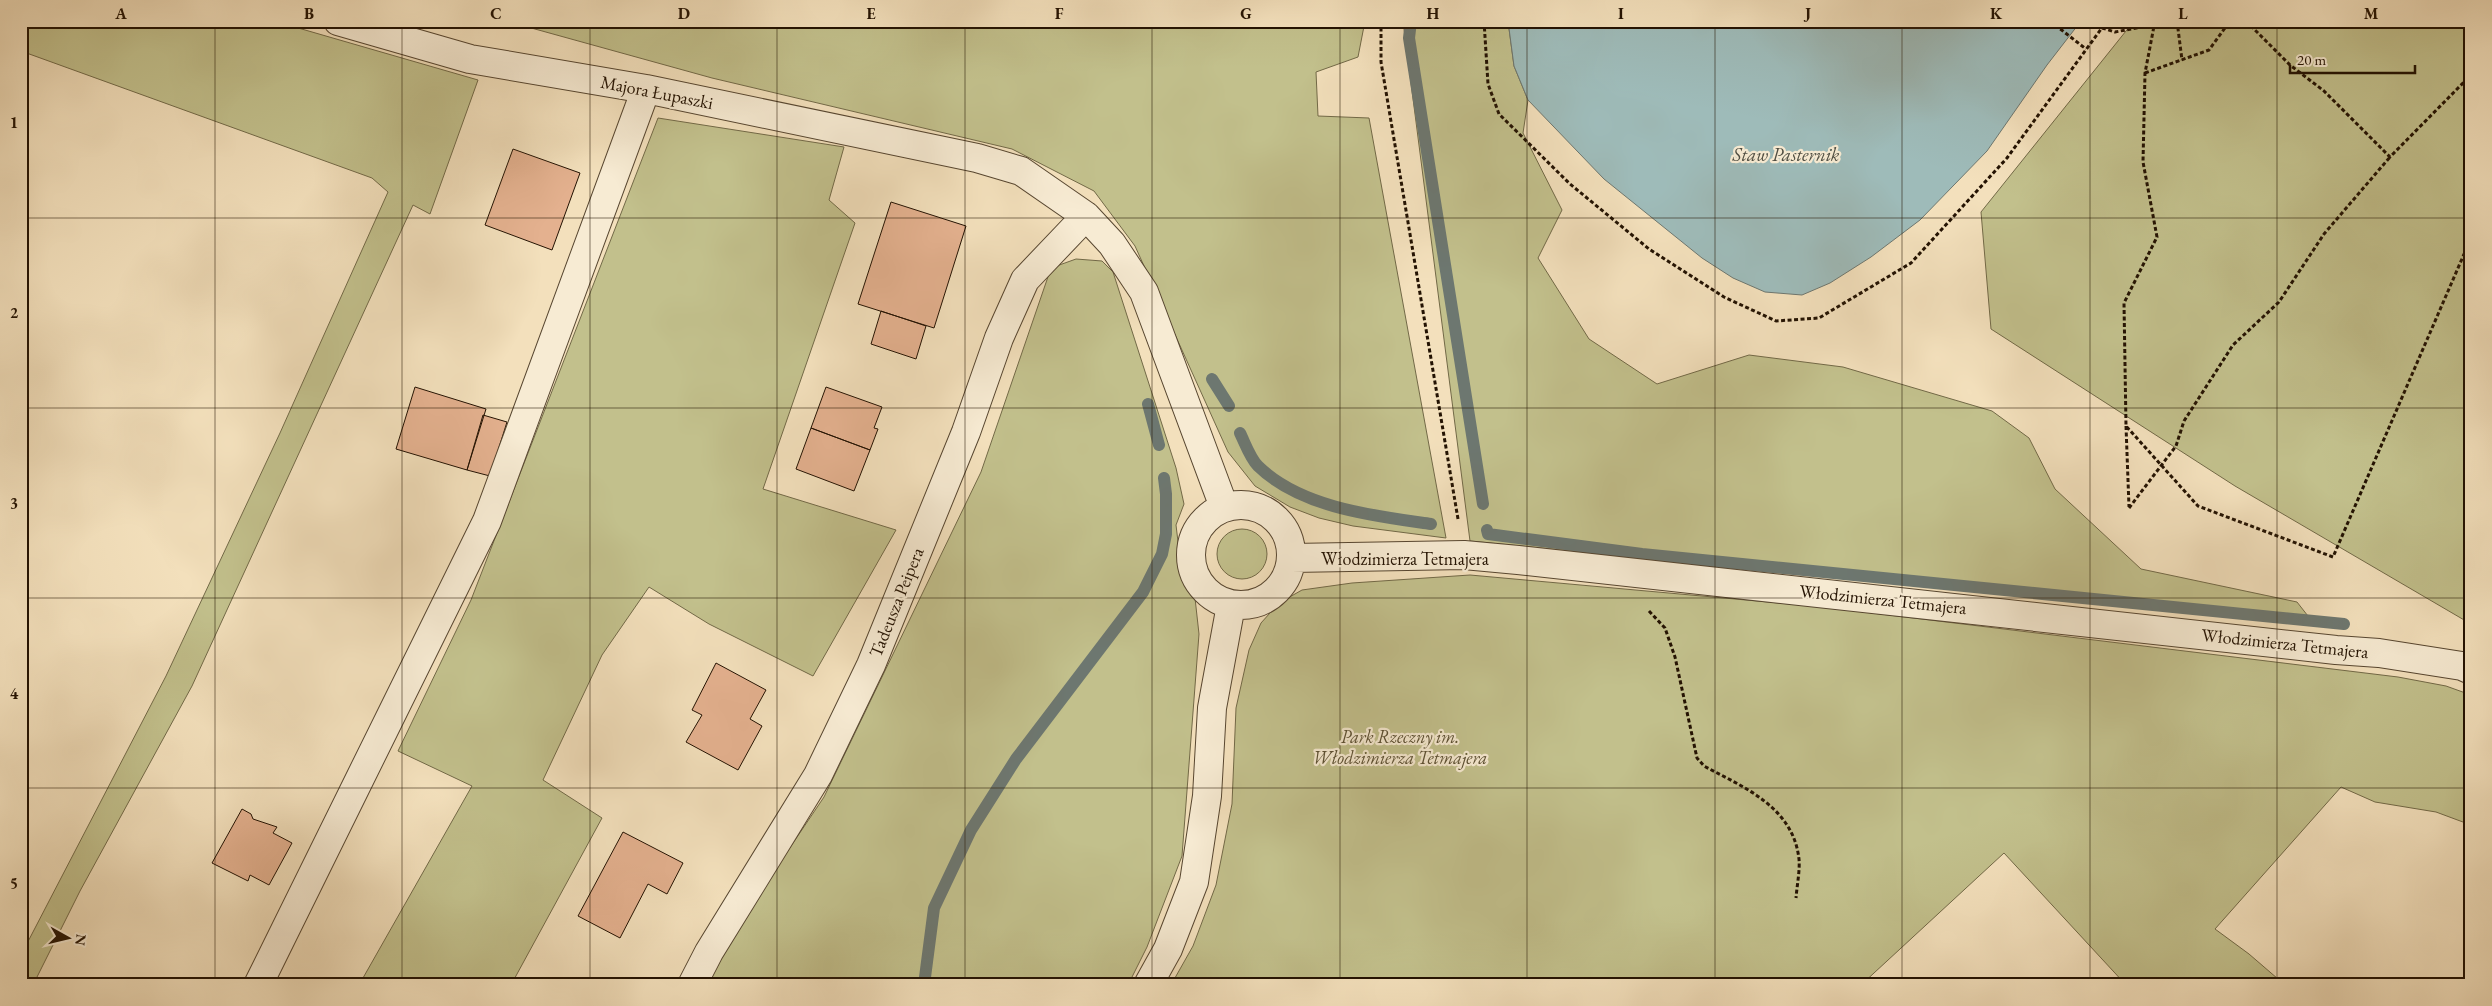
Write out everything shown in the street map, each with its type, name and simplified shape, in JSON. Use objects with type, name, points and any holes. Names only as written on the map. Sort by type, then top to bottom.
[{"type":"street","name":"Majora Łupaszki","points":[[338,21],[470,59],[646,89],[977,158],[1021,171],[1086,216]]},
{"type":"street","points":[[258,985],[487,521],[646,89]]},
{"type":"street","points":[[1086,216],[1112,244],[1144,292],[1224,507]]},
{"type":"street","name":"Tadeusza Peipera","points":[[692,985],[750,884],[818,775],[867,674],[966,432],[999,338],[1026,280],[1086,216]]},
{"type":"street","points":[[1241,504],[1257,507],[1272,514],[1283,526],[1290,542],[1292,558],[1288,575],[1278,590],[1264,600],[1248,606],[1231,605],[1216,599],[1203,588],[1194,574],[1191,558],[1193,542],[1199,527],[1210,515],[1224,507],[1241,504]]},
{"type":"street","name":"Włodzimierza Tetmajera","points":[[1292,558],[1464,555],[2379,653],[2462,666],[2471,670]]},
{"type":"street","points":[[1148,985],[1168,949],[1194,882],[1207,796],[1212,708],[1231,605]]},
{"type":"path","points":[[1380,21],[1381,62],[1464,555]]},
{"type":"path","points":[[1484,21],[1488,84],[1500,114],[1570,184],[1649,249],[1724,297],[1776,321],[1819,318],[1911,263],[2006,158],[2107,21]]},
{"type":"path","points":[[2050,21],[2086,49]]},
{"type":"path","points":[[2102,28],[2115,32],[2154,23],[2173,21]]},
{"type":"path","points":[[2177,21],[2182,60]]},
{"type":"path","points":[[2145,73],[2209,50],[2230,21]]},
{"type":"path","points":[[2246,21],[2290,65],[2324,91],[2390,157]]},
{"type":"path","points":[[2154,23],[2145,73],[2143,162],[2157,237],[2124,303],[2129,508],[2176,446],[2184,421],[2233,345],[2279,302],[2324,234],[2390,157],[2467,79],[2471,80]]},
{"type":"path","points":[[2126,426],[2198,506],[2333,557],[2471,238]]},
{"type":"path","points":[[1645,608],[1665,628],[1683,686],[1697,758],[1704,766],[1766,800],[1796,841],[1799,861],[1796,898]]},
{"type":"green space","points":[[21,21],[274,21],[478,80],[430,214],[413,205],[192,686],[80,891],[33,985],[21,985],[21,955],[166,676],[280,433],[388,192],[372,178],[21,51]]},
{"type":"green space","points":[[506,21],[1365,21],[1358,57],[1316,72],[1318,116],[1369,118],[1446,538],[1353,526],[1319,518],[1290,507],[1255,486],[1228,452],[1135,246],[1094,191],[1012,149],[712,78]]},
{"type":"green space","points":[[1403,21],[1508,21],[1514,66],[1528,100],[1523,133],[1562,210],[1538,258],[1589,339],[1657,384],[1749,355],[1843,367],[1992,411],[2029,438],[2055,489],[2141,569],[2297,602],[2315,625],[1470,541]]},
{"type":"green space","points":[[2134,21],[2471,21],[2471,624],[2235,486],[1991,329],[1981,212]]},
{"type":"green space","points":[[658,118],[844,147],[829,200],[855,223],[763,489],[896,530],[813,676],[709,624],[649,587],[602,655],[543,780],[602,818],[511,985],[359,985],[472,786],[398,751],[471,600]]},
{"type":"green space","points":[[1076,259],[1102,261],[1113,272],[1176,468],[1184,504],[1176,525],[1182,575],[1195,598],[1199,634],[1182,856],[1147,947],[1128,985],[702,985],[733,932],[824,797],[981,472],[1051,268]]},
{"type":"green space","points":[[1237,529],[1247,529],[1260,536],[1267,549],[1267,559],[1260,572],[1247,579],[1237,579],[1228,575],[1221,568],[1217,559],[1217,549],[1221,540],[1228,533]]},
{"type":"green space","name":"Park Rzeczny im. Włodzimierza Tetmajera","points":[[1470,575],[1823,607],[2398,677],[2446,686],[2471,695],[2471,825],[2436,812],[2375,802],[2341,787],[2215,929],[2249,954],[2285,985],[2126,985],[2004,853],[1861,985],[1171,985],[1193,946],[1216,885],[1232,804],[1236,708],[1249,650],[1261,623],[1279,603],[1302,590],[1352,583]]},
{"type":"water","name":"Staw Pasternik","points":[[1508,21],[2081,21],[2047,65],[1987,151],[1920,220],[1871,257],[1830,283],[1802,295],[1765,292],[1733,278],[1702,258],[1604,179],[1528,100],[1514,66]]},
{"type":"building","points":[[513,149],[580,173],[552,250],[485,225]]},
{"type":"building","points":[[891,202],[966,226],[934,328],[858,304]]},
{"type":"building","points":[[881,311],[926,326],[916,359],[871,344]]},
{"type":"building","points":[[415,387],[486,409],[467,470],[396,449]]},
{"type":"building","points":[[826,387],[882,407],[874,428],[878,429],[870,450],[811,428]]},
{"type":"building","points":[[483,415],[507,422],[490,476],[467,470]]},
{"type":"building","points":[[811,428],[870,450],[854,491],[796,469]]},
{"type":"building","points":[[716,663],[766,690],[750,719],[762,726],[738,770],[686,742],[702,715],[692,710]]},
{"type":"building","points":[[242,809],[251,814],[253,819],[277,827],[273,833],[292,843],[269,885],[250,875],[248,881],[212,863]]},
{"type":"building","points":[[623,832],[683,863],[667,894],[648,884],[620,938],[578,916]]},
{"type":"waterway","points":[[1411,21],[1409,38],[1483,504]]},
{"type":"waterway","points":[[1212,379],[1229,406]]},
{"type":"waterway","points":[[1148,404],[1159,445]]},
{"type":"waterway","points":[[1240,433],[1255,463],[1275,480],[1295,492],[1340,508],[1431,524]]},
{"type":"waterway","points":[[924,985],[934,908],[971,830],[1016,759],[1143,592],[1162,554],[1166,534],[1164,478]]},
{"type":"waterway","points":[[1487,530],[1488,534],[1642,554],[2344,624]]}]
